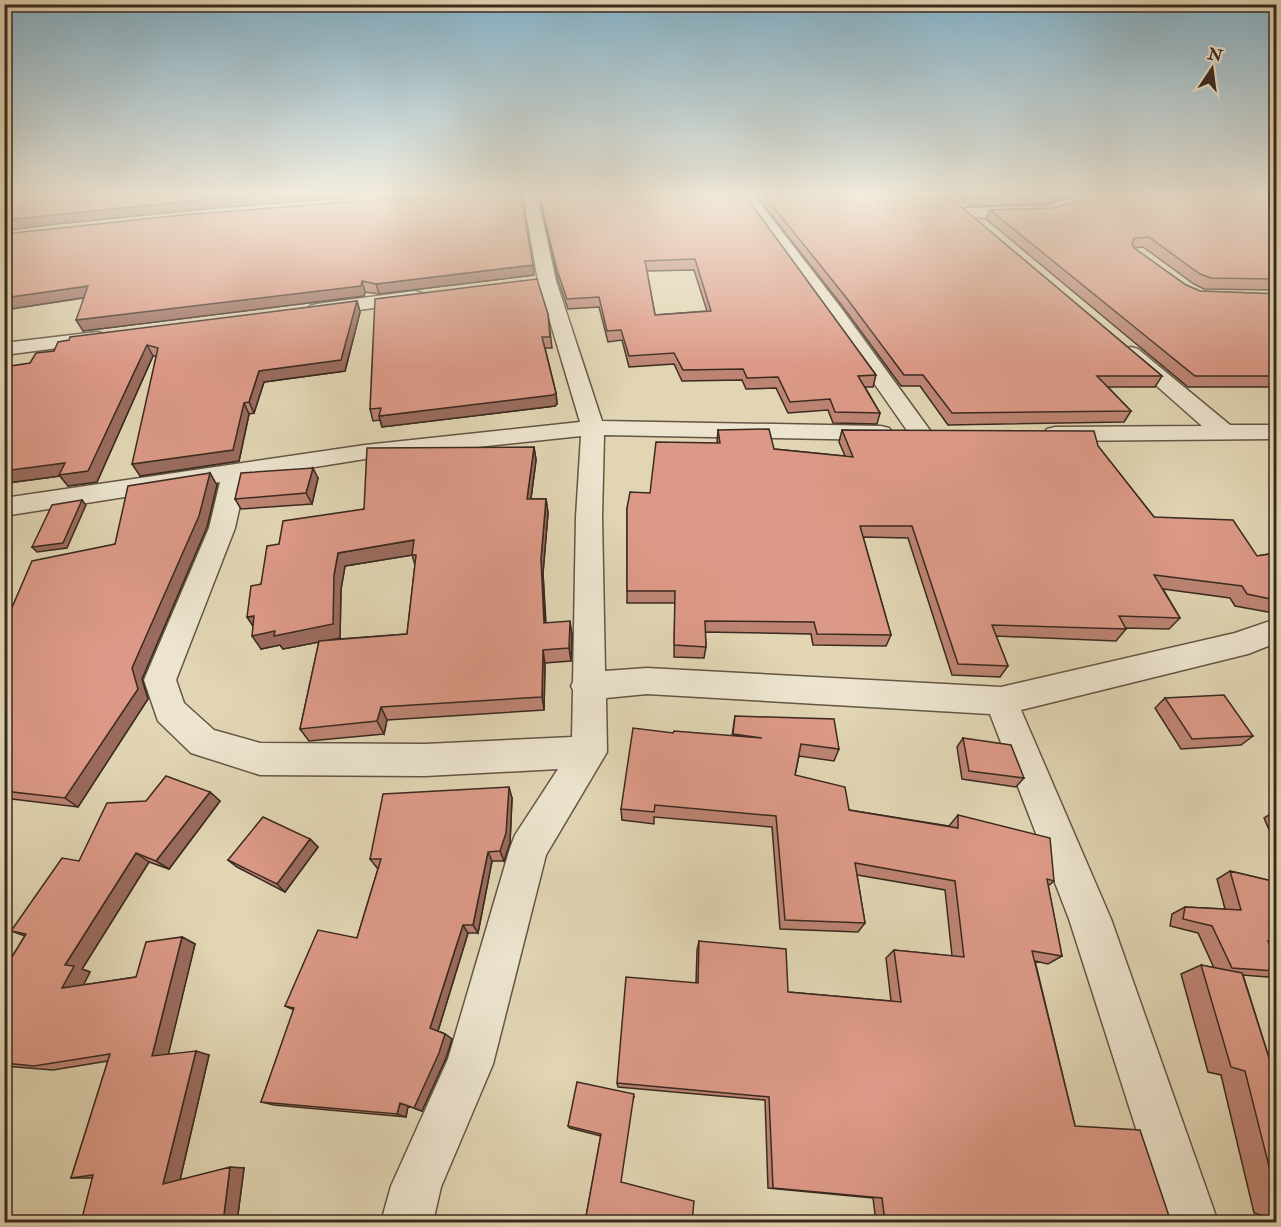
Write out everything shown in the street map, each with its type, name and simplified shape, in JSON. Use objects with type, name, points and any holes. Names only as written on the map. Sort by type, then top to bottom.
[{"type":"street","points":[[407,1222],[416,1186],[470,1064],[529,848],[589,752],[587,686],[592,428],[535,282],[533,251]]},
{"type":"street","points":[[4,507],[365,452],[592,428],[932,434],[788,251]]},
{"type":"street","points":[[299,312],[429,296]]},
{"type":"street","points":[[4,349],[111,336]]},
{"type":"street","points":[[1116,341],[1225,433]]},
{"type":"street","points":[[1038,434],[1276,432]]},
{"type":"street","points":[[235,472],[222,528],[160,680],[170,711],[203,742],[260,759],[425,760],[589,752]]},
{"type":"street","points":[[587,686],[647,681],[1001,701],[1237,645],[1276,631]]},
{"type":"street","points":[[1001,701],[1090,919],[1192,1222]]},
{"type":"building","points":[[4,251],[531,251],[533,265],[376,284],[362,281],[361,286],[76,320],[88,286],[4,298]]},
{"type":"building","points":[[553,251],[786,251],[876,375],[858,376],[880,413],[835,412],[830,399],[790,402],[778,377],[747,378],[743,369],[683,370],[674,353],[629,356],[621,330],[607,331],[599,297],[567,299]],"holes":[[[695,259],[711,311],[655,315],[645,261]]]},
{"type":"building","points":[[809,251],[1014,251],[1162,376],[1097,376],[1131,411],[952,413],[923,375],[904,375]]},
{"type":"building","points":[[1041,251],[1139,251],[1186,285],[1200,291],[1276,294],[1276,376],[1195,376]]},
{"type":"building","points":[[1169,251],[1276,251],[1276,279],[1211,278],[1200,274]]},
{"type":"building","points":[[537,279],[548,314],[550,337],[542,337],[556,393],[379,416],[381,408],[370,409],[375,299]]},
{"type":"building","points":[[357,301],[341,360],[259,371],[249,402],[244,403],[233,450],[132,464],[158,348],[147,345],[88,471],[59,475],[65,463],[4,471],[4,367],[30,363],[36,353],[54,351],[58,342],[69,340],[70,337]]},
{"type":"building","points":[[769,429],[774,449],[853,457],[842,430],[1094,431],[1098,446],[1154,517],[1233,520],[1257,556],[1276,553],[1276,600],[1247,594],[1242,586],[1154,575],[1180,618],[1119,616],[1126,629],[992,625],[1008,666],[958,664],[912,526],[860,526],[891,635],[817,634],[814,622],[705,621],[706,647],[674,645],[675,591],[627,591],[627,508],[630,492],[650,493],[656,442],[720,443],[718,430]]},
{"type":"building","points":[[534,447],[527,499],[546,499],[541,559],[544,623],[570,621],[569,648],[543,650],[542,697],[381,707],[377,721],[300,729],[319,641],[407,634],[416,555],[412,555],[414,540],[338,553],[334,575],[333,624],[274,636],[275,631],[252,636],[254,616],[247,617],[251,586],[261,584],[267,546],[279,544],[283,521],[364,509],[367,448]]},
{"type":"building","points":[[313,468],[306,493],[235,499],[241,473]]},
{"type":"building","points":[[210,473],[199,516],[132,668],[138,689],[65,798],[4,791],[4,626],[32,561],[115,544],[128,486]]},
{"type":"building","points":[[82,500],[63,543],[32,547],[52,505]]},
{"type":"building","points":[[1224,695],[1253,736],[1192,739],[1165,698]]},
{"type":"building","points":[[735,716],[834,719],[839,749],[801,744],[795,775],[845,787],[849,810],[958,828],[958,815],[1050,838],[1054,881],[1047,879],[1062,956],[1032,951],[1075,1126],[1140,1130],[1171,1222],[885,1222],[882,1198],[773,1188],[769,1097],[617,1083],[626,977],[698,983],[699,941],[786,949],[788,992],[901,1002],[894,950],[964,957],[955,881],[855,863],[865,923],[785,920],[776,816],[655,805],[654,812],[621,809],[633,728],[673,733],[674,731],[762,738],[733,734]]},
{"type":"building","points":[[963,738],[1011,745],[1024,778],[969,771]]},
{"type":"building","points":[[166,776],[210,792],[156,861],[136,853],[65,965],[74,966],[62,988],[136,977],[146,942],[182,937],[152,1056],[196,1051],[163,1184],[230,1167],[223,1222],[81,1222],[93,1175],[71,1178],[110,1054],[34,1066],[4,1063],[4,970],[26,934],[11,931],[62,858],[79,861],[107,803],[146,801]]},
{"type":"building","points":[[509,787],[506,833],[500,851],[488,852],[473,925],[463,925],[430,1028],[445,1034],[439,1053],[414,1108],[400,1103],[397,1114],[261,1102],[294,1008],[285,1006],[318,930],[357,938],[381,859],[370,859],[383,794]]},
{"type":"building","points":[[263,817],[310,839],[277,884],[228,860]]},
{"type":"building","points":[[1230,871],[1276,882],[1276,943],[1268,941],[1276,958],[1276,971],[1232,968],[1212,926],[1183,919],[1185,907],[1241,910]]},
{"type":"building","points":[[1201,965],[1242,973],[1276,1080],[1276,1194],[1245,1071],[1231,1067]]},
{"type":"building","points":[[577,1082],[634,1094],[621,1182],[694,1201],[692,1222],[585,1222],[601,1134],[568,1126]]}]
